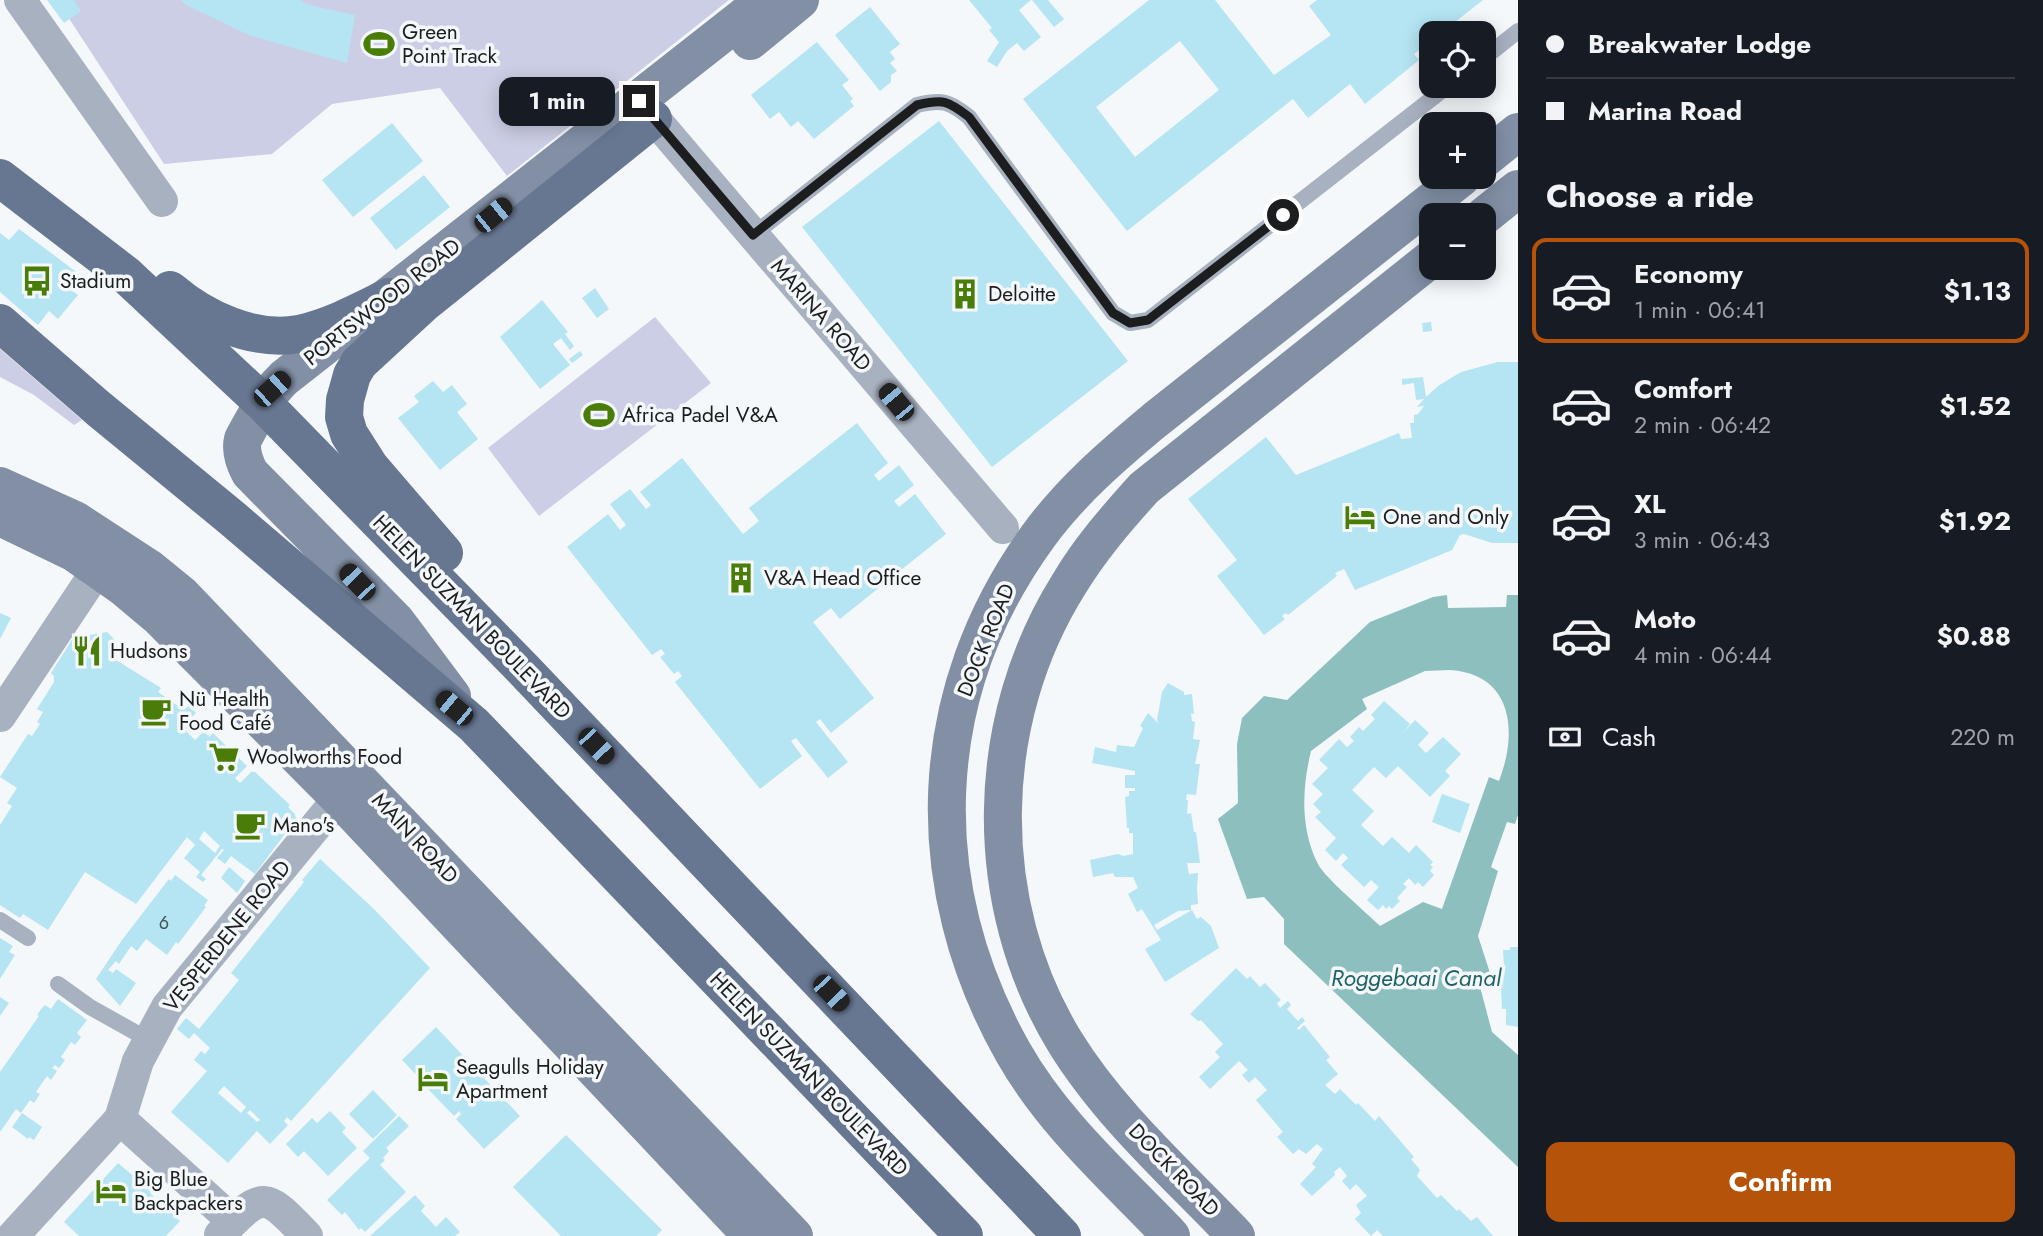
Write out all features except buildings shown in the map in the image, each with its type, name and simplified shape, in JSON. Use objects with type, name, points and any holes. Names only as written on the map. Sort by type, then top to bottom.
[{"type":"main road","points":[[524,670],[500,618],[370,467],[359,450],[344,417],[347,389],[359,363],[646,110]]},
{"type":"main road","name":"HELEN SUZMAN BOULEVARD","points":[[0,178],[73,232],[161,306],[263,403],[524,670],[1062,1236]]},
{"type":"main road","points":[[73,232],[149,272],[198,311],[251,332],[272,335],[300,333],[344,319],[389,297]]},
{"type":"main road","name":"HELEN SUZMAN BOULEVARD","points":[[0,323],[474,725],[964,1236]]},
{"type":"street","points":[[20,0],[162,201]]},
{"type":"street","name":"PORTSWOOD ROAD","points":[[646,110],[765,0]]},
{"type":"street","name":"PORTSWOOD ROAD","points":[[474,725],[396,621],[250,473],[244,462],[242,445],[263,403],[272,389],[284,379],[389,297],[800,0]]},
{"type":"street","name":"MARINA ROAD","points":[[646,110],[1003,528]]},
{"type":"street","points":[[1496,149],[1518,132]]},
{"type":"street","name":"DOCK ROAD","points":[[1171,1236],[1062,1122],[1013,1053],[985,997],[967,947],[954,894],[949,858],[948,765],[956,715],[971,664],[998,599],[1040,534],[1073,494],[1155,420],[1447,189]]},
{"type":"street","points":[[1496,206],[1518,189]]},
{"type":"street","name":"DOCK ROAD","points":[[1236,1236],[1109,1102],[1066,1042],[1048,1011],[1033,976],[1012,909],[1005,873],[1002,819],[1005,754],[1015,711],[1045,628],[1067,586],[1091,549],[1116,519],[1144,488],[1419,268]]},
{"type":"street","name":"MAIN ROAD","points":[[0,486],[75,520],[160,618],[349,788],[794,1236]]},
{"type":"street","name":"MAIN ROAD","points":[[0,517],[51,540],[107,557]]},
{"type":"street","points":[[0,716],[107,557]]},
{"type":"street","name":"MAIN ROAD","points":[[349,788],[752,1236]]},
{"type":"street","name":"VESPERDENE ROAD","points":[[13,1236],[120,1119],[138,1062],[167,1007],[349,788]]},
{"type":"street","points":[[120,1119],[226,1229],[247,1208],[257,1202],[267,1202],[278,1205],[307,1236]]},
{"type":"lane","points":[[1496,48],[1518,31]]},
{"type":"lane","points":[[753,235],[917,105],[938,100],[956,106],[969,117],[1113,313],[1130,323],[1148,320],[1433,98]]},
{"type":"lane","points":[[0,920],[28,938]]},
{"type":"lane","points":[[58,984],[90,1007],[149,1040]]},
{"type":"shaded area","name":"Green Point Track","points":[[57,0],[729,0],[507,176],[440,88],[332,104],[272,154],[164,164]]},
{"type":"shaded area","name":"Africa Padel V&A","points":[[655,317],[711,383],[539,516],[488,448]]},
{"type":"shaded area","points":[[0,349],[82,420],[74,425],[34,395],[0,377]]},
{"type":"water","name":"Roggebaai Canal","points":[[1447,595],[1448,608],[1506,607],[1507,595],[1518,595],[1518,815],[1515,824],[1507,822],[1491,867],[1498,871],[1478,936],[1492,979],[1479,983],[1492,1032],[1518,1055],[1518,1167],[1284,944],[1284,919],[1264,897],[1247,899],[1218,819],[1238,803],[1237,744],[1242,718],[1264,696],[1287,700],[1370,622],[1433,597]],"holes":[[[1450,670],[1471,674],[1487,682],[1498,694],[1505,709],[1508,744],[1499,781],[1489,777],[1442,909],[1423,902],[1380,926],[1328,877],[1312,851],[1304,808],[1311,751],[1367,709],[1362,699],[1425,671]]]},
{"type":"place","name":"Green Point Track","points":[[379,44]]},
{"type":"place","name":"Stadium","points":[[37,281]]},
{"type":"place","name":"Deloitte","points":[[965,294]]},
{"type":"place","name":"Africa Padel V&A","points":[[599,415]]},
{"type":"place","name":"One and Only","points":[[1360,517]]},
{"type":"place","name":"V&A Head Office","points":[[741,578]]},
{"type":"place","name":"Hudsons","points":[[87,651]]},
{"type":"place","name":"Nü Health Food Café","points":[[156,711]]},
{"type":"place","name":"Woolworths Food","points":[[224,757]]},
{"type":"place","name":"Mano's","points":[[250,825]]},
{"type":"place","name":"Seagulls Holiday Apartment","points":[[433,1079]]},
{"type":"place","name":"Big Blue Backpackers","points":[[111,1191]]},
{"type":"route","points":[[639,101],[753,235],[917,105],[938,100],[956,106],[969,117],[1113,313],[1130,323],[1148,320],[1283,215]]}]
